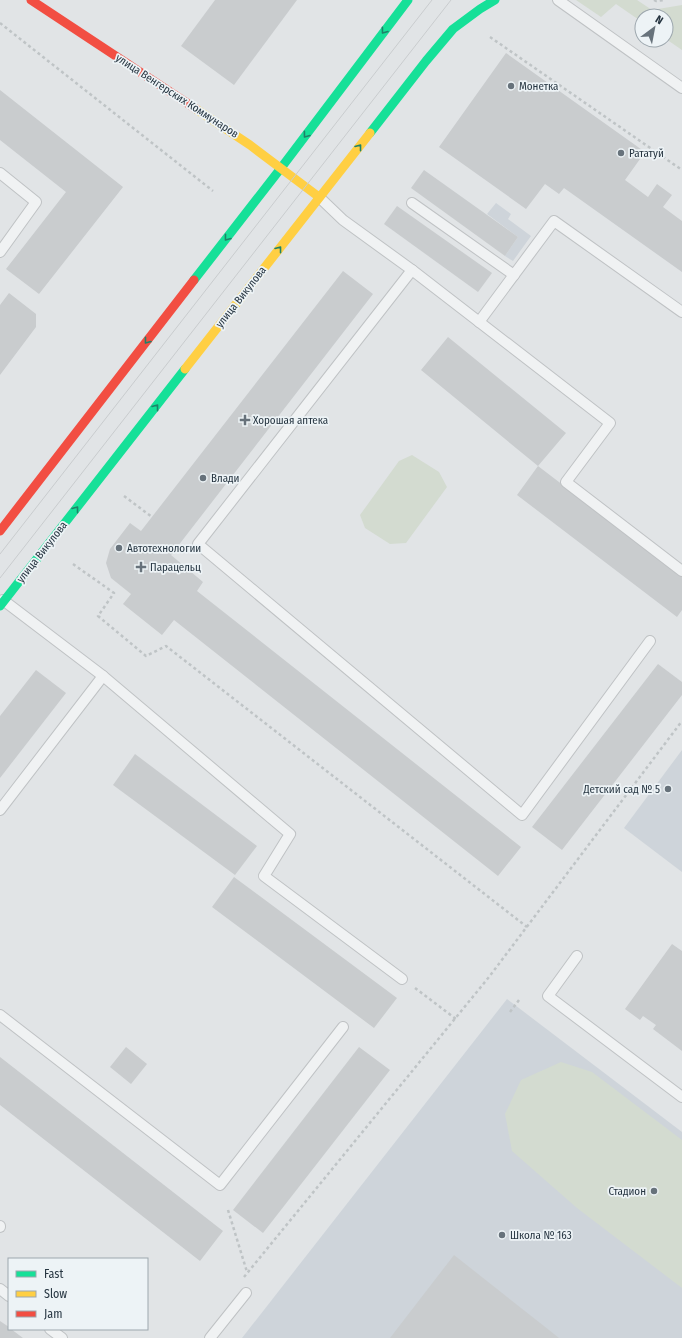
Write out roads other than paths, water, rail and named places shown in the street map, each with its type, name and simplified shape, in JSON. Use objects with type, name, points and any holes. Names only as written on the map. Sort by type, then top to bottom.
[{"type":"street","name":"улица Венгерских Коммунаров","points":[[30,0],[250,145],[319,197]]},
{"type":"street","points":[[0,531],[281,168],[408,0]]},
{"type":"street","name":"улица Викулова","points":[[1,602],[426,61],[453,29],[495,0]]},
{"type":"lane","points":[[558,0],[682,88]]},
{"type":"lane","points":[[0,173],[36,202],[0,252]]},
{"type":"lane","points":[[319,197],[343,220],[412,270],[610,424],[566,482],[682,571]]},
{"type":"lane","points":[[412,202],[514,275]]},
{"type":"lane","points":[[479,322],[554,221],[682,312]]},
{"type":"lane","points":[[412,270],[198,544],[522,816],[650,641]]},
{"type":"lane","points":[[1,602],[103,676],[290,834],[264,876],[402,979]]},
{"type":"lane","points":[[0,810],[103,676]]},
{"type":"lane","points":[[577,956],[548,996],[682,1097]]},
{"type":"lane","points":[[0,1015],[220,1186],[343,1027]]},
{"type":"lane","points":[[0,1289],[8,1295]]},
{"type":"lane","points":[[210,1338],[246,1292]]},
{"type":"lane","points":[[51,1330],[62,1338]]},
{"type":"tram line","points":[[0,554],[432,0]]},
{"type":"tram line","points":[[0,578],[451,0]]},
{"type":"place","name":"Монетка","points":[[511,86]]},
{"type":"place","name":"Рататуй","points":[[621,153]]},
{"type":"place","name":"Хорошая аптека","points":[[245,420]]},
{"type":"place","name":"Влади","points":[[203,478]]},
{"type":"place","name":"Автотехнологии","points":[[119,548]]},
{"type":"place","name":"Парацельц","points":[[141,567]]},
{"type":"place","name":"Детский сад № 5","points":[[668,789]]},
{"type":"place","name":"Стадион","points":[[654,1191]]},
{"type":"place","name":"Школа № 163","points":[[502,1235]]}]
